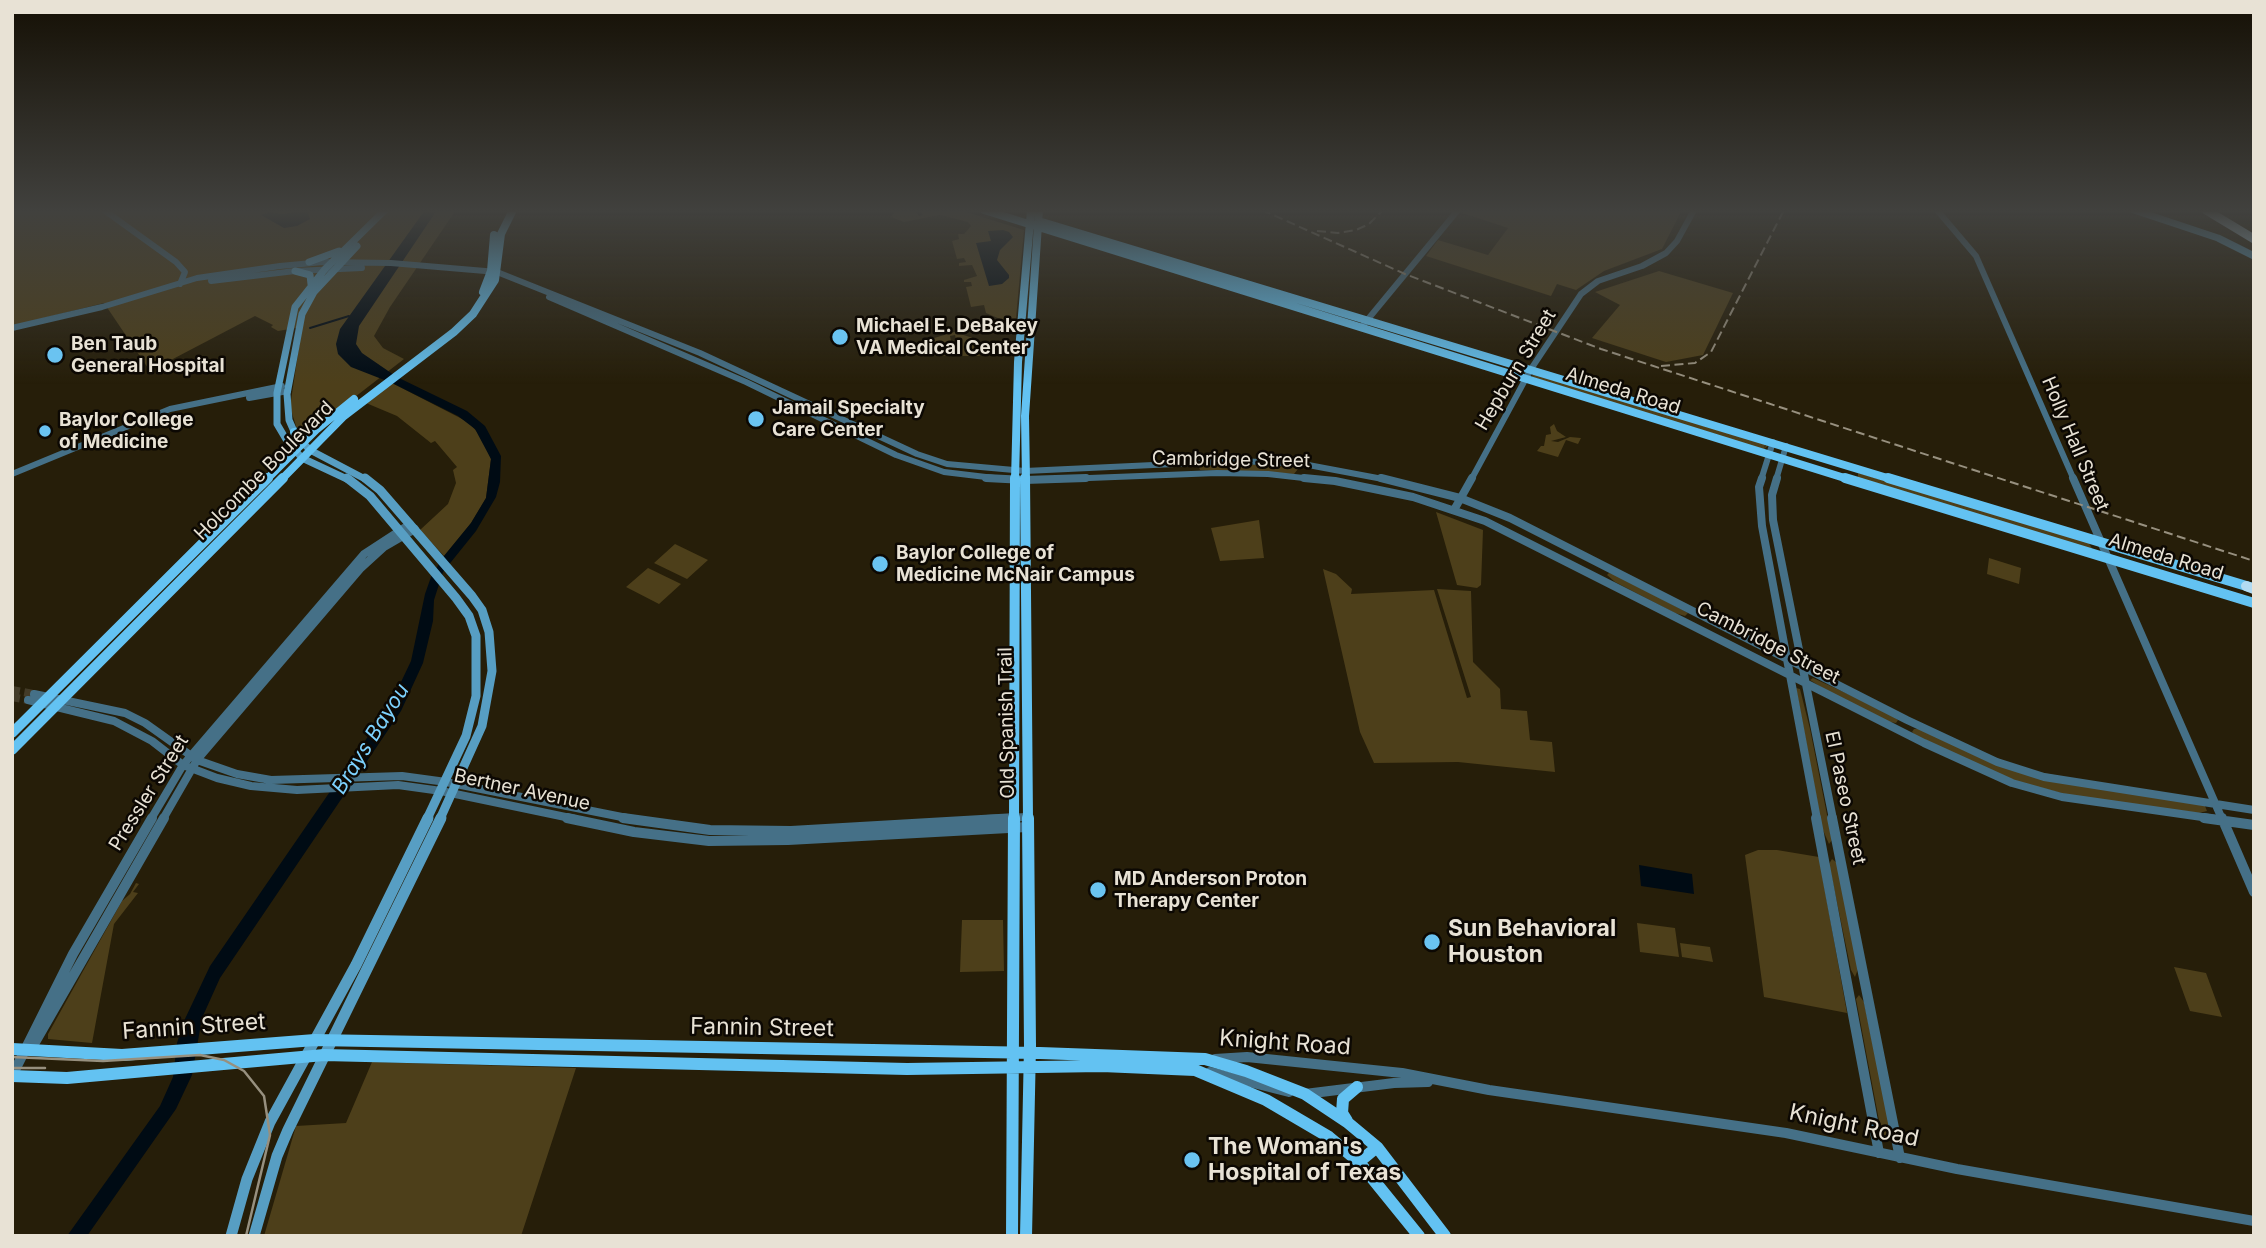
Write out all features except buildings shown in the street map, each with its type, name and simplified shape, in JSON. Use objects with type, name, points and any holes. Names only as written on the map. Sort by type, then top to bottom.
[{"type":"main road","points":[[231,1236],[247,1179],[264,1135],[482,726],[492,671],[488,627],[482,610],[461,583],[365,477],[303,450],[294,432],[287,411],[298,329],[308,299],[331,268]]},
{"type":"main road","name":"Holcombe Boulevard","points":[[12,750],[303,450],[316,430],[454,332],[473,314],[495,268]]},
{"type":"main road","name":"Old Spanish Trail","points":[[1019,1232],[1029,1060],[1028,941],[1021,822],[1016,565],[1030,268]]},
{"type":"main road","name":"Almeda Road","points":[[1166,268],[2254,603]]},
{"type":"main road","name":"Almeda Road","points":[[1201,268],[2251,587]]},
{"type":"main road","points":[[325,269],[295,307],[278,390],[278,424],[303,450],[356,484],[454,595],[469,616],[476,636],[482,695],[489,696]]},
{"type":"main road","points":[[295,271],[310,275],[312,284]]},
{"type":"main road","points":[[1213,283],[1220,274]]},
{"type":"main road","name":"Holcombe Boulevard","points":[[12,733],[118,627],[303,450],[369,391]]},
{"type":"main road","points":[[294,432],[316,430]]},
{"type":"main road","points":[[1849,478],[1853,466]]},
{"type":"main road","name":"Old Spanish Trail","points":[[1019,1232],[1013,942],[1021,822],[1027,564],[1020,475]]},
{"type":"main road","points":[[2133,565],[2125,558],[2135,552]]},
{"type":"main road","points":[[1016,565],[1027,564]]},
{"type":"main road","points":[[118,627],[130,629]]},
{"type":"main road","points":[[254,1236],[277,1156],[324,1055],[385,936],[449,787],[469,727],[478,673]]},
{"type":"main road","points":[[469,727],[482,726]]},
{"type":"main road","points":[[370,936],[385,936]]},
{"type":"main road","points":[[1013,942],[1028,941]]},
{"type":"main road","name":"Fannin Street","points":[[23,1051],[122,1055],[332,1040],[1014,1060],[1205,1059],[1256,1074],[1305,1094],[1347,1122],[1377,1147],[1422,1202],[1445,1236]]},
{"type":"main road","name":"Fannin Street","points":[[12,1076],[67,1078],[324,1055],[907,1069],[1014,1060]]},
{"type":"main road","name":"Fannin Street","points":[[1149,1061],[1195,1070],[1245,1090],[1293,1114],[1329,1137],[1359,1162],[1419,1236]]},
{"type":"main road","points":[[1347,1122],[1342,1113],[1343,1099],[1357,1087]]},
{"type":"main road","points":[[1359,1162],[1377,1147]]},
{"type":"street","points":[[180,284],[185,272],[182,268]]},
{"type":"street","name":"Cambridge Street","points":[[12,328],[76,314],[197,278],[265,268]]},
{"type":"street","name":"Cambridge Street","points":[[426,268],[494,274]]},
{"type":"street","points":[[431,269],[436,268]]},
{"type":"street","name":"Cambridge Street","points":[[462,268],[494,274],[700,353],[927,463],[965,475],[1268,474],[1367,486],[1454,510],[1526,540],[1598,575],[1976,768],[2034,790],[2062,797],[2254,825]]},
{"type":"street","points":[[1360,329],[1409,268]]},
{"type":"street","name":"Hepburn Street","points":[[1454,510],[1531,369],[1586,289],[1612,275],[1635,268]]},
{"type":"street","name":"Holly Hall Street","points":[[1981,268],[2254,892]]},
{"type":"street","name":"Cambridge Street","points":[[180,284],[325,269]]},
{"type":"street","points":[[12,477],[170,409],[288,388]]},
{"type":"street","name":"El Paseo Street","points":[[1773,442],[1759,487],[1759,505],[1787,673],[1879,1153]]},
{"type":"street","name":"El Paseo Street","points":[[1786,446],[1771,507],[1800,664],[1900,1157]]},
{"type":"street","name":"Cambridge Street","points":[[1020,475],[1239,461],[1303,464],[1370,475],[1460,498],[1535,530],[1606,565],[1907,720],[1976,753],[2024,772],[2254,810]]},
{"type":"street","points":[[1191,463],[1194,474]]},
{"type":"street","points":[[1367,486],[1370,475]]},
{"type":"street","points":[[1759,505],[1771,507]]},
{"type":"street","name":"Pressler Street","points":[[12,1076],[104,900],[145,831],[191,762],[364,554],[413,527]]},
{"type":"street","points":[[1526,540],[1535,530]]},
{"type":"street","points":[[1598,575],[1606,565]]},
{"type":"street","points":[[1774,594],[1787,596]]},
{"type":"street","points":[[1687,621],[1695,611]]},
{"type":"street","points":[[1763,645],[1781,638]]},
{"type":"street","name":"Bertner Avenue","points":[[31,697],[114,720],[233,783],[268,784],[297,790],[400,780],[640,821],[710,830],[791,831],[1021,822]]},
{"type":"street","points":[[1809,709],[1810,702],[1815,698],[1833,697]]},
{"type":"street","points":[[1902,731],[1907,720]]},
{"type":"street","name":"Pressler Street","points":[[23,1051],[75,972],[156,831],[191,762]]},
{"type":"street","name":"Bertner Avenue","points":[[449,787],[497,802],[634,832],[709,841],[788,840],[1021,822]]},
{"type":"street","points":[[497,802],[513,801],[548,808],[557,805]]},
{"type":"street","points":[[145,831],[156,831]]},
{"type":"street","points":[[1823,850],[1839,855]]},
{"type":"street","points":[[104,900],[116,900]]},
{"type":"street","points":[[64,973],[75,972]]},
{"type":"street","points":[[1848,982],[1866,985]]},
{"type":"street","name":"Knight Road","points":[[1205,1059],[1247,1057],[1402,1073],[1786,1133],[1900,1157],[2254,1221]]},
{"type":"street","name":"Knight Road","points":[[1195,1070],[1229,1075],[1268,1088],[1305,1094],[1357,1087],[1445,1081]]},
{"type":"shaded area","points":[[12,268],[416,268],[374,336],[383,348],[404,359],[315,428],[297,429],[290,407],[302,327],[278,331],[271,327],[273,325],[255,316],[150,371],[104,303],[12,326]]},
{"type":"shaded area","points":[[973,268],[1021,268],[1015,330],[1011,332],[1000,319],[986,313],[984,305],[971,307],[966,287],[972,286],[971,282],[964,280],[977,276]]},
{"type":"shaded area","points":[[1464,268],[1611,268],[1576,290],[1557,284],[1551,296]]},
{"type":"shaded area","points":[[1659,271],[1733,293],[1703,355],[1666,362],[1592,338],[1620,305],[1595,292]]},
{"type":"shaded area","points":[[954,332],[973,338],[980,356],[963,356],[959,352],[955,335],[950,336],[954,356],[924,355],[925,347],[931,339]]},
{"type":"shaded area","points":[[1533,374],[1766,443],[1764,448],[1767,444],[1768,446],[1763,450],[1532,377]]},
{"type":"shaded area","points":[[392,383],[468,422],[481,436],[491,459],[486,498],[471,523],[444,556],[420,530],[448,504],[456,483],[453,470],[457,467],[435,441],[431,443],[397,416],[366,403]]},
{"type":"shaded area","points":[[1554,424],[1557,431],[1566,437],[1551,441],[1581,438],[1578,444],[1566,440],[1558,457],[1537,451],[1544,446],[1546,435],[1551,434],[1550,427]]},
{"type":"shaded area","points":[[1209,464],[1248,464],[1298,469],[1294,474],[1200,470],[1199,467]]},
{"type":"shaded area","points":[[1858,473],[2087,540],[2093,550],[1858,478]]},
{"type":"shaded area","points":[[1436,512],[1483,530],[1481,585],[1477,588],[1457,585]]},
{"type":"shaded area","points":[[1259,520],[1264,558],[1220,561],[1211,528]]},
{"type":"shaded area","points":[[675,544],[708,560],[687,579],[654,563]]},
{"type":"shaded area","points":[[1989,558],[2021,568],[2019,584],[1987,574]]},
{"type":"shaded area","points":[[648,568],[681,584],[659,604],[626,587]]},
{"type":"shaded area","points":[[1323,569],[1336,574],[1352,589],[1351,594],[1434,590],[1467,698],[1471,697],[1437,589],[1471,591],[1473,662],[1500,689],[1501,709],[1527,711],[1530,740],[1552,742],[1555,772],[1458,762],[1374,763],[1360,732]]},
{"type":"shaded area","points":[[1609,573],[1688,613],[1685,616],[1675,613],[1615,582],[1607,575]]},
{"type":"shaded area","points":[[1813,678],[1890,713],[1898,720],[1896,723],[1889,722],[1824,689],[1810,680]]},
{"type":"shaded area","points":[[1796,688],[1800,689],[1810,729],[1832,840],[1829,844],[1822,828]]},
{"type":"shaded area","points":[[1914,729],[1921,729],[1994,763],[2199,804],[2205,806],[2207,811],[2199,813],[2081,798],[2006,779],[1917,737],[1912,732]]},
{"type":"shaded area","points":[[1758,850],[1777,850],[1819,857],[1847,1013],[1764,997],[1745,855]]},
{"type":"shaded area","points":[[1832,859],[1837,863],[1858,969],[1855,977],[1851,970],[1829,864]]},
{"type":"shaded area","points":[[136,883],[139,884],[133,892],[138,893],[114,924],[92,1043],[48,1039],[48,1034],[122,901]]},
{"type":"shaded area","points":[[962,920],[1003,920],[1004,971],[960,972]]},
{"type":"shaded area","points":[[1637,923],[1675,928],[1679,957],[1640,952]]},
{"type":"shaded area","points":[[1680,943],[1710,947],[1713,962],[1682,957]]},
{"type":"shaded area","points":[[2174,967],[2206,973],[2222,1017],[2190,1011]]},
{"type":"shaded area","points":[[1859,995],[1864,1002],[1891,1131],[1887,1138],[1881,1131],[1856,999]]},
{"type":"shaded area","points":[[372,1062],[576,1068],[521,1236],[264,1236],[296,1126],[346,1123]]},
{"type":"water","name":"Brays Bayou","points":[[383,268],[398,268],[359,326],[356,344],[362,353],[397,377],[467,411],[485,426],[501,456],[500,482],[496,497],[476,531],[443,572],[434,600],[433,621],[423,663],[401,711],[220,978],[202,1018],[192,1075],[176,1109],[87,1236],[67,1236],[160,1106],[173,1077],[177,1043],[184,1021],[210,966],[391,703],[411,661],[431,577],[486,498],[491,459],[475,429],[458,416],[392,383],[351,367],[338,354],[336,344],[340,329]]},
{"type":"water","points":[[984,268],[1004,268],[1009,278],[1002,284],[989,286]]},
{"type":"water","points":[[1639,865],[1692,874],[1694,894],[1641,886]]},
{"type":"waterway","points":[[310,328],[349,316]]},
{"type":"tunnel","points":[[12,690],[34,694]]},
{"type":"tunnel","points":[[12,697],[28,700]]},
{"type":"tram line","points":[[12,1057],[103,1061],[200,1055],[224,1060],[244,1071],[264,1096],[270,1135],[246,1236]]},
{"type":"tram line","points":[[12,1068],[45,1068]]},
{"type":"railway","points":[[1392,268],[1601,349],[2254,561]]},
{"type":"railway","points":[[1661,366],[1695,363],[1711,352],[1754,268]]},
{"type":"place","name":"Michael E. DeBakey VA Medical Center","points":[[840,337]]},
{"type":"place","name":"Ben Taub General Hospital","points":[[55,355]]},
{"type":"place","name":"Jamail Specialty Care Center","points":[[756,419]]},
{"type":"place","name":"Baylor College of Medicine","points":[[45,431]]},
{"type":"place","name":"Baylor College of Medicine McNair Campus","points":[[880,564]]},
{"type":"place","name":"MD Anderson Proton Therapy Center","points":[[1098,890]]},
{"type":"place","name":"Sun Behavioral Houston","points":[[1432,942]]},
{"type":"place","name":"The Woman's Hospital of Texas","points":[[1192,1160]]}]
